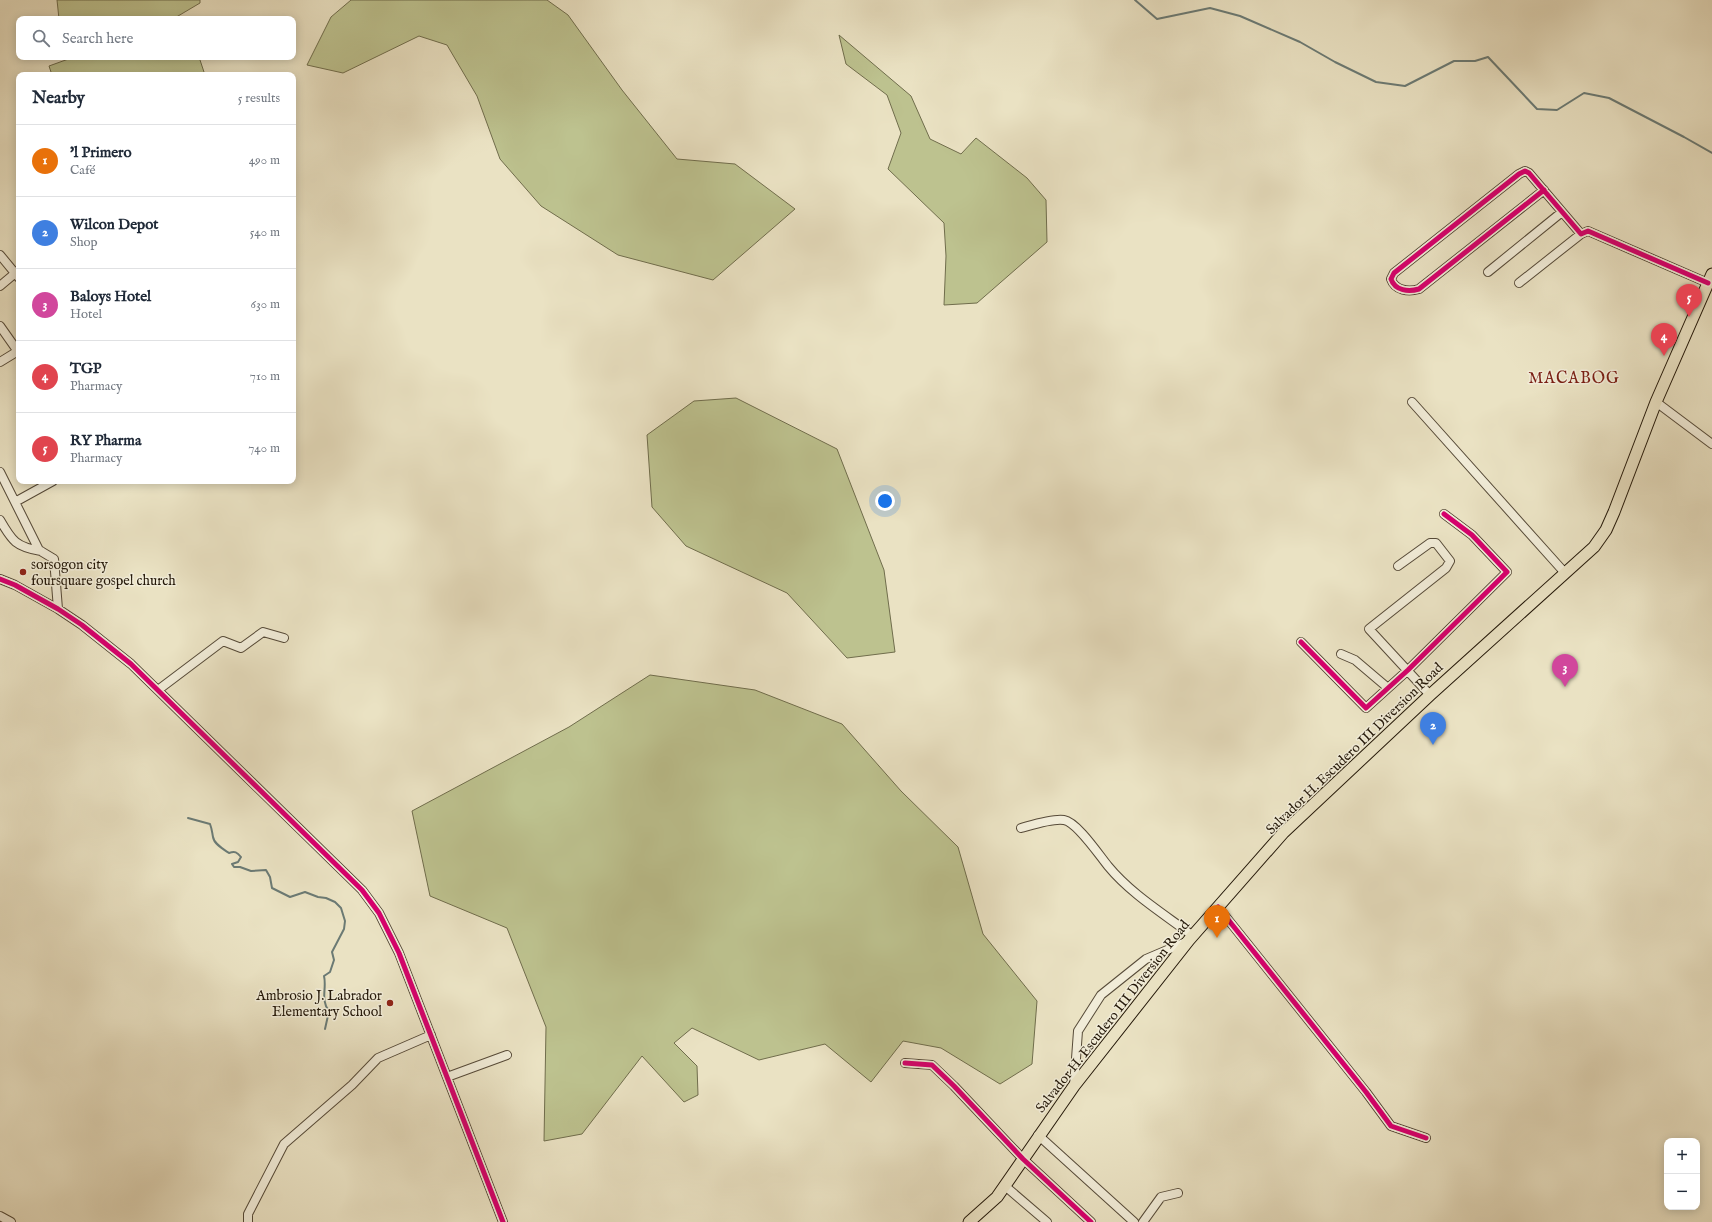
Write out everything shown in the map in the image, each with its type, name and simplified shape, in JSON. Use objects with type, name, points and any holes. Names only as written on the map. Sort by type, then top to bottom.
[{"type":"highway","name":"Salvador H. Escudero III Diversion Road","points":[[969,1222],[997,1197],[1038,1135],[1074,1086],[1191,938],[1283,833],[1430,694],[1594,547],[1606,530],[1622,493],[1656,402],[1710,278]]},
{"type":"street","points":[[1544,190],[1419,289],[1404,291],[1393,284],[1391,279],[1394,273],[1519,174],[1525,171],[1529,173],[1544,190],[1562,212],[1582,234]]},
{"type":"street","points":[[1488,272],[1562,212]]},
{"type":"street","points":[[1519,283],[1582,234],[1588,231],[1710,278]]},
{"type":"street","points":[[0,255],[16,271]]},
{"type":"street","points":[[0,286],[16,274]]},
{"type":"street","points":[[0,326],[16,349]]},
{"type":"street","points":[[0,362],[16,353]]},
{"type":"street","points":[[1412,402],[1565,573]]},
{"type":"street","points":[[1656,402],[1712,444]]},
{"type":"street","points":[[0,472],[3,484],[15,502],[41,551]]},
{"type":"street","points":[[15,502],[48,484]]},
{"type":"street","points":[[1301,642],[1366,708],[1408,670],[1508,572],[1472,536],[1444,514]]},
{"type":"street","points":[[0,520],[9,536],[23,548],[41,551],[54,560],[58,609]]},
{"type":"street","points":[[1398,566],[1430,543],[1436,544],[1450,561],[1446,568],[1369,628],[1430,694]]},
{"type":"street","points":[[0,578],[58,609],[82,625],[131,664],[362,890],[379,913],[399,953],[503,1222]]},
{"type":"street","points":[[158,690],[223,641],[241,648],[263,632],[284,638]]},
{"type":"street","points":[[1341,654],[1356,660],[1388,688]]},
{"type":"street","points":[[1021,828],[1056,820],[1068,821],[1077,828],[1120,880],[1191,938],[1146,959],[1101,995],[1078,1031],[1074,1086]]},
{"type":"street","points":[[1218,907],[1366,1092],[1391,1126],[1426,1138]]},
{"type":"street","points":[[248,1222],[248,1214],[284,1144],[352,1085],[378,1058],[431,1035]]},
{"type":"street","points":[[447,1077],[507,1055]]},
{"type":"street","points":[[905,1063],[932,1065],[954,1086],[1023,1159],[1091,1222]]},
{"type":"street","points":[[1038,1135],[1134,1222]]},
{"type":"street","points":[[1005,1186],[1047,1222]]},
{"type":"street","points":[[1143,1222],[1161,1197],[1178,1193]]},
{"type":"street","points":[[0,1216],[11,1222]]},
{"type":"green space","points":[[57,0],[200,0],[200,3],[178,16],[59,16]]},
{"type":"green space","points":[[351,0],[547,0],[568,15],[622,90],[677,159],[735,164],[795,209],[713,280],[618,255],[541,206],[500,159],[477,96],[447,45],[419,36],[343,73],[307,65],[331,17]]},
{"type":"green space","points":[[839,35],[911,96],[930,139],[961,154],[976,138],[1027,178],[1046,200],[1047,242],[977,303],[944,305],[946,256],[944,223],[888,169],[901,133],[887,95],[846,64]]},
{"type":"green space","points":[[66,60],[200,60],[204,72],[51,72],[49,66]]},
{"type":"green space","points":[[736,398],[837,449],[884,570],[895,652],[847,658],[787,593],[686,546],[652,507],[647,435],[694,401]]},
{"type":"green space","points":[[650,675],[755,690],[842,724],[901,791],[958,847],[983,934],[1037,1001],[1032,1064],[1000,1084],[941,1048],[903,1041],[871,1082],[825,1044],[759,1060],[692,1028],[674,1043],[697,1066],[698,1095],[684,1102],[642,1056],[582,1134],[544,1141],[546,1027],[507,928],[430,896],[412,811],[569,727]]},
{"type":"waterway","points":[[1135,0],[1157,19],[1210,8],[1240,16],[1300,42],[1335,62],[1376,82],[1405,86],[1454,61],[1475,61],[1488,57],[1537,109],[1557,110],[1584,93],[1609,98],[1712,153]]},
{"type":"waterway","points":[[188,818],[210,824],[214,840],[217,844],[229,853],[234,852],[240,855],[241,857],[238,862],[232,864],[234,867],[240,867],[251,871],[266,870],[270,877],[272,888],[290,897],[305,892],[318,897],[326,898],[335,902],[341,908],[345,921],[344,929],[332,952],[334,960],[330,972],[324,976],[324,998],[326,1007],[329,1011],[325,1029]]},
{"type":"cycle path","points":[[1544,190],[1419,289],[1403,290],[1393,283],[1391,279],[1394,273],[1519,174],[1525,171],[1529,173],[1581,234],[1588,231],[1708,283]]},
{"type":"cycle path","points":[[1301,642],[1366,708],[1408,670],[1507,572],[1472,535],[1444,514]]},
{"type":"cycle path","points":[[0,579],[15,585],[58,609],[82,625],[131,664],[362,890],[379,913],[399,953],[503,1222]]},
{"type":"cycle path","points":[[1218,907],[1366,1092],[1391,1126],[1426,1138]]},
{"type":"cycle path","points":[[905,1063],[932,1065],[954,1086],[1023,1159],[1091,1222]]},
{"type":"place","name":"RY Pharma","points":[[1689,317]]},
{"type":"place","name":"TGP","points":[[1664,356]]},
{"type":"place","name":"sorsogon city foursquare gospel church","points":[[23,572]]},
{"type":"place","name":"Baloys Hotel","points":[[1565,687]]},
{"type":"place","name":"Wilcon Depot","points":[[1433,745]]},
{"type":"place","name":"'l Primero","points":[[1217,938]]},
{"type":"place","name":"Ambrosio J. Labrador Elementary School","points":[[390,1003]]},
{"type":"district","name":"MACABOG","points":[[1574,377]]}]
